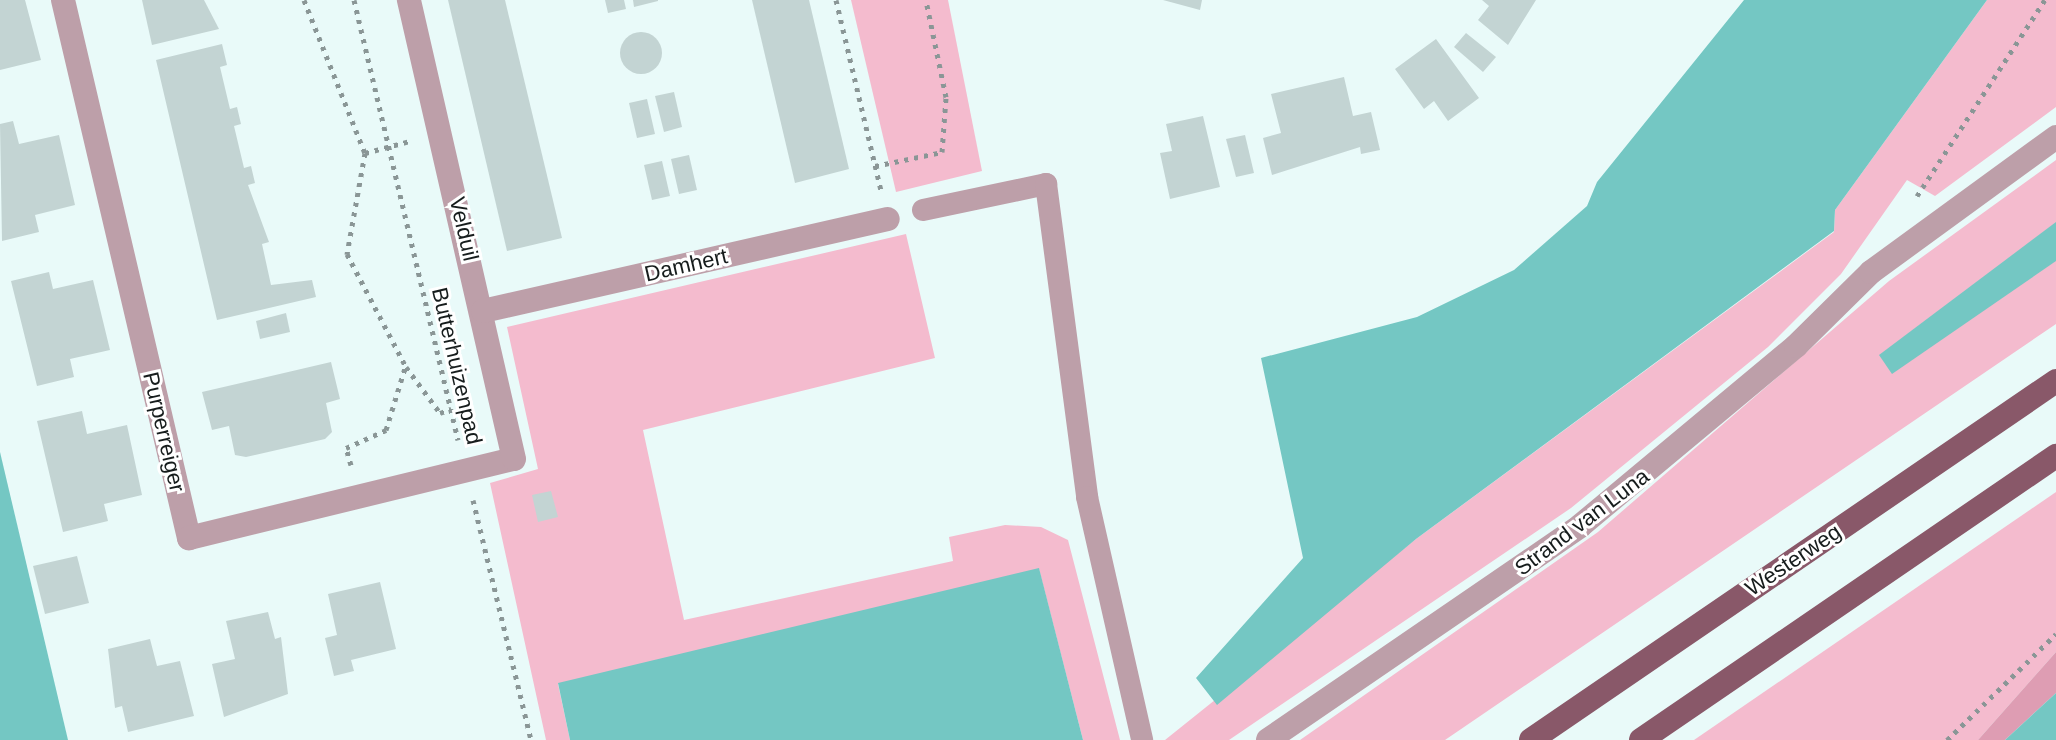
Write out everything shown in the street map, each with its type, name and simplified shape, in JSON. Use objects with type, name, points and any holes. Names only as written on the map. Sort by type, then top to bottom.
[{"type":"main road","name":"Westerweg","points":[[1531,740],[2056,381]]},
{"type":"main road","points":[[1641,740],[2056,456]]},
{"type":"street","name":"Purperreiger","points":[[63,0],[189,538],[514,459]]},
{"type":"street","name":"Velduil","points":[[409,0],[483,311],[514,459]]},
{"type":"street","name":"Strand van Luna","points":[[1268,740],[1580,526],[1796,346],[1871,272],[2056,137]]},
{"type":"street","name":"Damhert","points":[[483,311],[888,219]]},
{"type":"lane","points":[[923,210],[1046,184],[1087,497],[1142,740]]},
{"type":"path","points":[[304,0],[365,153],[347,254],[406,367],[440,413],[451,409]]},
{"type":"path","name":"Butterhuizenpad","points":[[354,0],[531,740]]},
{"type":"path","points":[[836,0],[875,166],[942,152],[946,97],[926,0]]},
{"type":"path","points":[[1909,209],[2045,0]]},
{"type":"path","points":[[365,153],[441,133]]},
{"type":"path","points":[[360,497],[346,448],[386,430],[406,367]]},
{"type":"path","points":[[1947,740],[2056,634]]},
{"type":"shaded area","points":[[851,0],[948,0],[982,171],[896,192]]},
{"type":"shaded area","points":[[1987,0],[2056,0],[2056,107],[1935,196],[1907,180],[1841,274],[1768,347],[1571,508],[1229,740],[1165,740],[1416,539],[1834,232],[1835,210]]},
{"type":"shaded area","points":[[2056,160],[2056,324],[1445,740],[1300,740],[1598,532],[1889,281]]},
{"type":"shaded area","points":[[906,234],[935,358],[643,430],[684,620],[953,561],[949,537],[1005,525],[1041,527],[1068,540],[1120,740],[1083,740],[1039,569],[558,684],[570,740],[546,740],[490,483],[538,469],[507,327]]},
{"type":"shaded area","points":[[2056,492],[2056,652],[1978,740],[1694,740]]},
{"type":"shaded area","points":[[2056,652],[2056,693],[2005,740],[1978,740]]},
{"type":"water","points":[[1744,0],[1987,0],[1835,210],[1834,231],[1416,539],[1217,705],[1196,678],[1303,558],[1261,358],[1417,317],[1514,270],[1587,206],[1597,182]]},
{"type":"water","points":[[2056,222],[2056,261],[1892,374],[1879,355]]},
{"type":"water","points":[[0,452],[68,740],[0,740]]},
{"type":"water","points":[[1039,568],[1083,740],[570,740],[558,683]]},
{"type":"water","points":[[2056,693],[2056,740],[2005,740]]},
{"type":"building","points":[[0,0],[25,0],[41,60],[0,70]]},
{"type":"building","points":[[142,0],[204,0],[219,29],[152,45]]},
{"type":"building","points":[[448,0],[505,0],[562,238],[507,251]]},
{"type":"building","points":[[605,0],[624,0],[626,9],[608,13]]},
{"type":"building","points":[[633,0],[658,0],[658,1],[634,7]]},
{"type":"building","points":[[752,0],[809,0],[849,169],[795,183]]},
{"type":"building","points":[[1163,0],[1202,0],[1200,10]]},
{"type":"building","points":[[1482,0],[1536,0],[1508,45],[1478,20],[1489,6]]},
{"type":"building","points":[[641,32],[656,38],[662,53],[656,68],[641,74],[626,68],[620,53],[626,38]]},
{"type":"building","points":[[1466,33],[1496,57],[1483,72],[1454,47]]},
{"type":"building","points":[[1436,39],[1479,98],[1448,121],[1434,101],[1424,109],[1395,69]]},
{"type":"building","points":[[222,44],[227,65],[220,67],[230,109],[237,107],[241,124],[234,126],[244,168],[251,166],[255,183],[248,185],[269,242],[262,244],[271,285],[312,280],[316,297],[217,320],[156,60]]},
{"type":"building","points":[[1344,77],[1353,116],[1371,112],[1380,150],[1361,154],[1360,147],[1272,175],[1263,138],[1281,133],[1271,94]]},
{"type":"building","points":[[674,92],[682,127],[664,132],[655,96]]},
{"type":"building","points":[[647,99],[655,134],[637,138],[629,103]]},
{"type":"building","points":[[1203,116],[1220,187],[1170,199],[1160,153],[1172,151],[1166,124]]},
{"type":"building","points":[[13,121],[19,144],[59,135],[75,205],[35,215],[39,232],[2,241],[0,124]]},
{"type":"building","points":[[1245,135],[1254,173],[1236,177],[1226,139]]},
{"type":"building","points":[[689,155],[697,190],[679,194],[671,159]]},
{"type":"building","points":[[662,161],[670,196],[652,200],[644,165]]},
{"type":"building","points":[[49,272],[53,289],[93,280],[110,350],[70,359],[74,377],[37,386],[11,281]]},
{"type":"building","points":[[286,313],[290,332],[260,339],[256,321]]},
{"type":"building","points":[[331,362],[340,399],[326,403],[332,432],[325,439],[246,457],[235,455],[229,426],[212,430],[202,392]]},
{"type":"building","points":[[82,411],[87,434],[127,425],[142,495],[104,504],[108,521],[63,532],[37,421]]},
{"type":"building","points":[[551,491],[558,517],[538,522],[532,495]]},
{"type":"building","points":[[77,556],[89,603],[45,614],[33,566]]},
{"type":"building","points":[[380,582],[396,649],[351,660],[354,671],[334,676],[325,638],[337,635],[328,594]]},
{"type":"building","points":[[268,612],[275,639],[281,637],[288,694],[224,717],[212,664],[235,659],[226,621]]},
{"type":"building","points":[[150,639],[157,666],[180,661],[194,716],[128,732],[122,706],[115,708],[108,649]]}]
